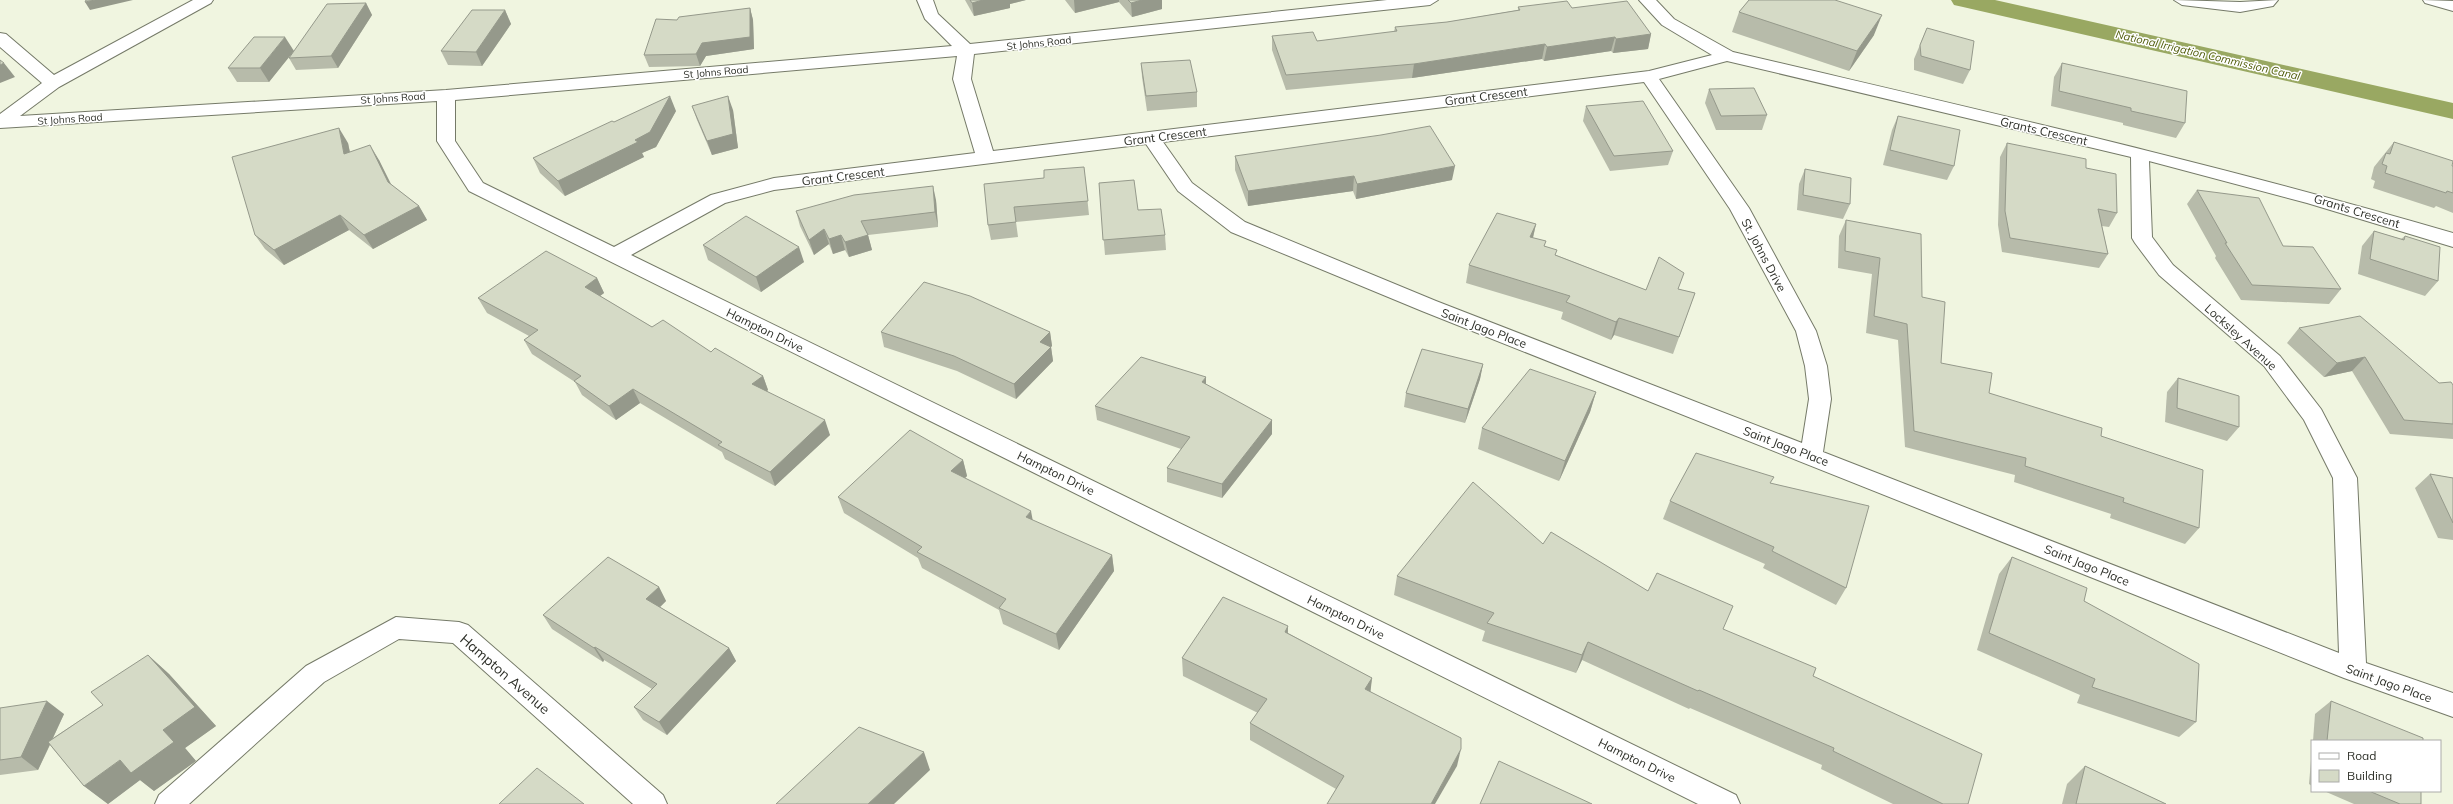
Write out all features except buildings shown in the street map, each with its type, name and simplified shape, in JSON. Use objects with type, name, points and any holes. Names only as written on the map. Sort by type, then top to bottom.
[{"type":"street","points":[[0,123],[53,83],[205,0]]},
{"type":"street","points":[[925,0],[931,16],[966,50],[962,79],[986,158]]},
{"type":"street","name":"St Johns Road","points":[[0,123],[446,95],[966,50],[1166,30],[1430,0]]},
{"type":"street","name":"Grants Crescent","points":[[1647,0],[1668,22],[1727,56],[2140,153],[2314,198],[2453,240]]},
{"type":"street","points":[[2182,0],[2240,7],[2267,3],[2270,0]]},
{"type":"street","points":[[2431,0],[2453,6]]},
{"type":"street","points":[[0,38],[53,83]]},
{"type":"street","name":"Grant Crescent","points":[[615,255],[718,199],[774,184],[1649,76],[1727,56]]},
{"type":"street","name":"St. Johns Drive","points":[[1649,76],[1739,208],[1806,331],[1816,366],[1820,399],[1811,456]]},
{"type":"street","name":"Hampton Drive","points":[[446,95],[446,140],[476,187],[1726,804]]},
{"type":"street","name":"Saint Jago Place","points":[[1151,138],[1185,187],[1238,227],[1429,306],[2353,670],[2453,705]]},
{"type":"street","name":"Locksley Avenue","points":[[2140,153],[2142,238],[2166,270],[2272,361],[2313,415],[2345,478],[2353,670]]},
{"type":"street","name":"Hampton Avenue","points":[[168,804],[315,674],[396,628],[459,633],[653,804]]},
{"type":"waterway","name":"National Irrigation Commission Canal","points":[[1963,0],[2453,111]]}]
